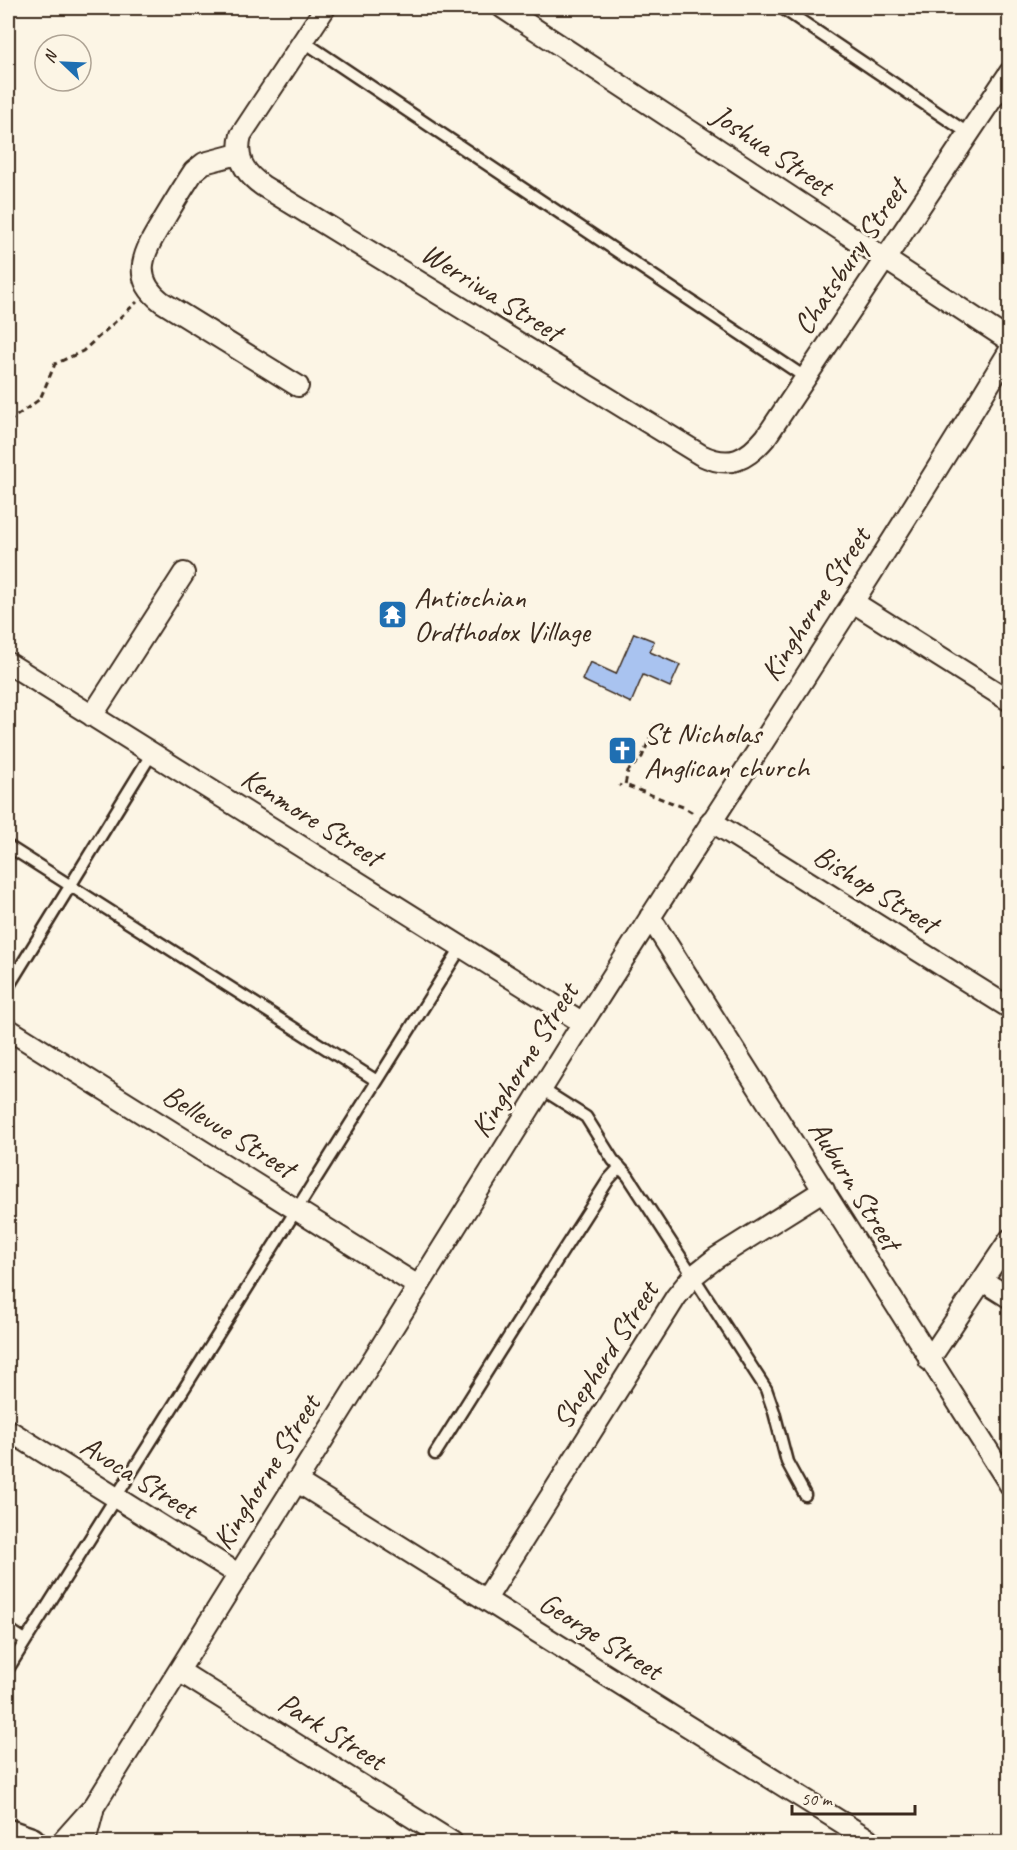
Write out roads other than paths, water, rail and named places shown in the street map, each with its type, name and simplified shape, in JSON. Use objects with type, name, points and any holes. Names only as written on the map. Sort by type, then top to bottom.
[{"type":"main road","points":[[8,1834],[31,1842]]},
{"type":"street","points":[[298,386],[162,302],[150,291],[143,272],[145,253],[194,171],[204,163],[238,154],[241,135],[246,126],[325,8]]},
{"type":"street","name":"Joshua Street","points":[[503,8],[1010,341]]},
{"type":"street","name":"Chatsbury Street","points":[[729,462],[738,461],[756,449],[1010,72]]},
{"type":"street","name":"Werriwa Street","points":[[238,154],[247,172],[263,186],[701,455],[719,462],[729,462]]},
{"type":"street","name":"Kinghorne Street","points":[[62,1842],[95,1805],[650,917],[702,817],[853,602],[1010,350]]},
{"type":"street","points":[[93,716],[184,573]]},
{"type":"street","points":[[853,602],[1010,701]]},
{"type":"street","name":"Kenmore Street","points":[[8,663],[583,1023]]},
{"type":"street","name":"Bishop Street","points":[[702,817],[1010,1008]]},
{"type":"street","name":"Auburn Street","points":[[650,917],[1010,1485]]},
{"type":"street","name":"Bellevue Street","points":[[8,1029],[418,1286]]},
{"type":"street","name":"Shepherd Street","points":[[486,1599],[670,1306],[693,1276],[716,1258],[824,1190]]},
{"type":"street","points":[[929,1360],[1010,1239]]},
{"type":"street","points":[[983,1281],[1010,1298]]},
{"type":"street","name":"Avoca Street","points":[[8,1430],[238,1574]]},
{"type":"street","name":"George Street","points":[[296,1481],[873,1842]]},
{"type":"street","name":"Park Street","points":[[179,1671],[452,1842]]},
{"type":"street","name":"Kinghorne Street","points":[[85,1842],[95,1805]]},
{"type":"lane","points":[[782,8],[969,134]]},
{"type":"lane","points":[[303,41],[806,378]]},
{"type":"lane","points":[[8,987],[152,753]]},
{"type":"lane","points":[[8,846],[377,1081]]},
{"type":"lane","points":[[8,1669],[462,946]]},
{"type":"lane","points":[[542,1089],[586,1118],[628,1176],[693,1276],[766,1389],[787,1462],[805,1495]]},
{"type":"lane","points":[[435,1454],[609,1179],[620,1167]]},
{"type":"lane","points":[[8,1629],[25,1640]]},
{"type":"place","name":"Antiochian Ordthodox Village","points":[[393,614]]},
{"type":"place","name":"St Nicholas Anglican church","points":[[623,750]]}]
